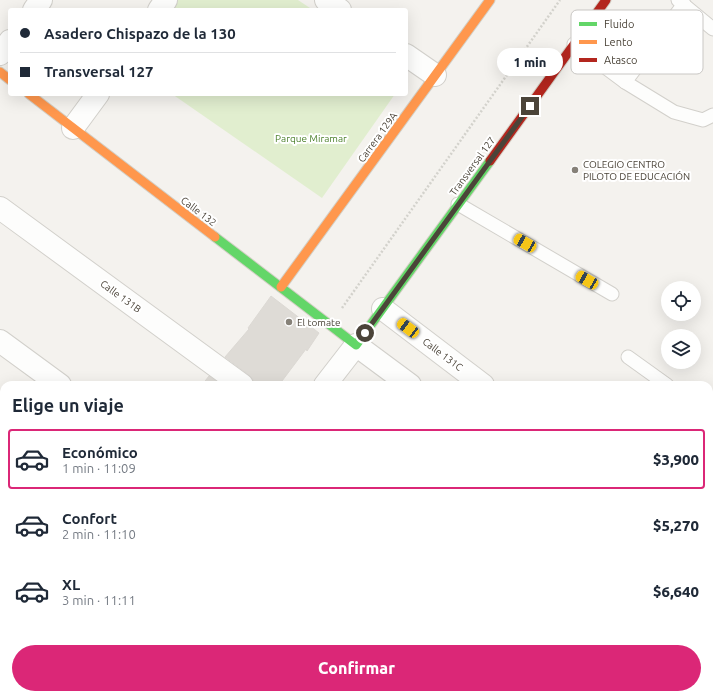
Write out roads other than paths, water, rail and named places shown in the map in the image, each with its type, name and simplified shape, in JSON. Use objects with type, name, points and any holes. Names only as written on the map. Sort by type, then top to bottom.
[{"type":"street","points":[[160,8],[166,0]]},
{"type":"street","points":[[326,0],[339,8]]},
{"type":"street","points":[[344,8],[350,0]]},
{"type":"street","name":"Carrera 129A","points":[[281,287],[490,0]]},
{"type":"street","name":"Transversal 127","points":[[599,10],[606,0]]},
{"type":"street","points":[[0,54],[8,44]]},
{"type":"street","name":"Transversal 127","points":[[356,345],[571,48]]},
{"type":"street","points":[[408,56],[435,75]]},
{"type":"street","points":[[0,72],[8,78]]},
{"type":"street","name":"Calle 132","points":[[32,96],[356,345]]},
{"type":"street","points":[[73,128],[97,96]]},
{"type":"street","name":"Calle 131B","points":[[0,208],[237,381]]},
{"type":"street","name":"Calle 131C","points":[[383,309],[478,381]]},
{"type":"street","points":[[0,341],[55,381]]},
{"type":"street","points":[[328,381],[356,345],[405,381]]},
{"type":"lane","points":[[681,2],[690,10]]},
{"type":"lane","points":[[703,21],[713,29]]},
{"type":"lane","points":[[615,74],[674,112],[703,120],[713,115]]},
{"type":"lane","points":[[626,82],[632,74]]},
{"type":"lane","points":[[458,204],[612,294]]},
{"type":"lane","points":[[628,357],[661,381]]},
{"type":"place","name":"COLEGIO CENTRO PILOTO DE EDUCACIÓN","points":[[575,170]]},
{"type":"place","name":"El tomate","points":[[289,322]]},
{"type":"park label","name":"Parque Miramar","points":[[311,138]]}]
